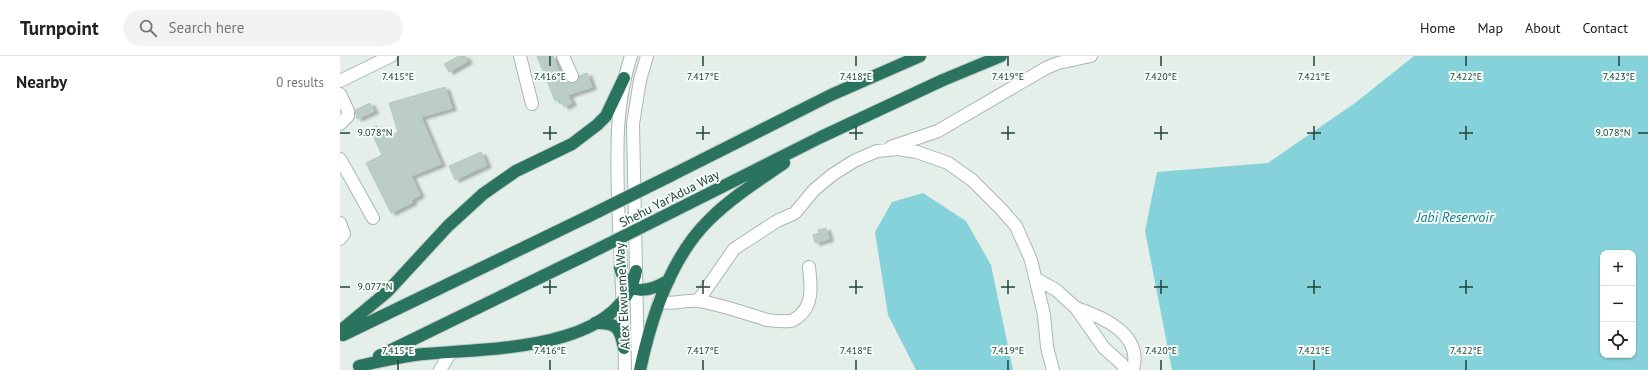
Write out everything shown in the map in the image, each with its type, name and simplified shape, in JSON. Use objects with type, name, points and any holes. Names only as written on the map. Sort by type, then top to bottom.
[{"type":"highway","name":"Shehu Yar'Adua Way","points":[[340,336],[587,217],[831,95],[920,56]]},
{"type":"highway","name":"Shehu Yar'Adua Way","points":[[355,368],[588,254],[821,137],[943,80],[1001,56]]},
{"type":"highway","points":[[340,331],[388,292],[448,226],[483,194],[516,171],[572,144],[597,125],[606,116],[624,78]]},
{"type":"highway","points":[[639,370],[647,337],[659,301],[669,280],[695,236],[708,221],[744,190],[821,137]]},
{"type":"highway","points":[[620,267],[624,280],[634,288],[645,290],[654,288],[669,280]]},
{"type":"highway","points":[[355,368],[406,356],[501,349],[536,344],[573,332],[595,323],[606,316],[622,302],[634,288],[636,271]]},
{"type":"highway","points":[[595,323],[610,323],[615,326],[621,334],[624,348]]},
{"type":"street","points":[[340,81],[374,60],[391,56]]},
{"type":"street","points":[[520,56],[532,104]]},
{"type":"street","points":[[563,56],[572,76]]},
{"type":"street","name":"Alex Ekwueme Way","points":[[625,370],[620,267],[617,124],[624,78],[631,56]]},
{"type":"street","name":"Alex Ekwueme Way","points":[[636,271],[634,124],[640,80],[647,56]]},
{"type":"street","points":[[698,301],[734,249],[777,221],[795,213],[814,190],[832,175],[854,161],[877,151],[938,131],[1046,68],[1058,63],[1091,56]]},
{"type":"street","points":[[340,94],[348,112],[348,116],[340,124]]},
{"type":"street","points":[[877,151],[898,149],[917,152],[948,163],[972,180],[1001,208],[1016,226],[1031,260],[1044,315],[1047,347],[1053,370]]},
{"type":"street","points":[[340,159],[373,218]]},
{"type":"street","points":[[340,224],[344,234],[340,239]]},
{"type":"street","points":[[659,301],[667,304],[680,300],[698,301],[768,320],[778,322],[792,321],[806,308],[811,295],[809,268]]},
{"type":"street","points":[[1035,278],[1056,290],[1076,308],[1104,348],[1122,364],[1125,370]]},
{"type":"street","name":"Alex Ekwueme Way","points":[[634,288],[639,370]]},
{"type":"street","points":[[1076,308],[1106,320],[1128,338],[1135,354],[1133,370]]},
{"type":"street","points":[[440,370],[451,352]]},
{"type":"water","name":"Jabi Reservoir","points":[[1414,56],[1648,56],[1648,370],[1172,370],[1145,231],[1157,172],[1268,163],[1355,103]]},
{"type":"water","points":[[923,193],[966,221],[991,265],[1013,370],[916,370],[888,315],[875,232],[892,202]]},
{"type":"building","points":[[459,56],[465,56],[468,61],[449,72],[444,64]]},
{"type":"building","points":[[537,56],[553,56],[563,82],[567,81],[575,83],[579,76],[587,73],[592,87],[568,95],[572,103],[564,107],[560,99],[555,101]]},
{"type":"building","points":[[445,87],[452,108],[421,117],[441,164],[411,176],[420,195],[411,200],[413,202],[391,213],[366,163],[382,155],[370,129],[377,126],[384,139],[398,132],[389,103]]},
{"type":"building","points":[[370,103],[374,111],[357,119],[355,110]]},
{"type":"building","points":[[481,152],[487,165],[455,180],[449,166]]},
{"type":"building","points":[[826,228],[829,239],[815,243],[813,235],[819,233],[818,230]]}]
